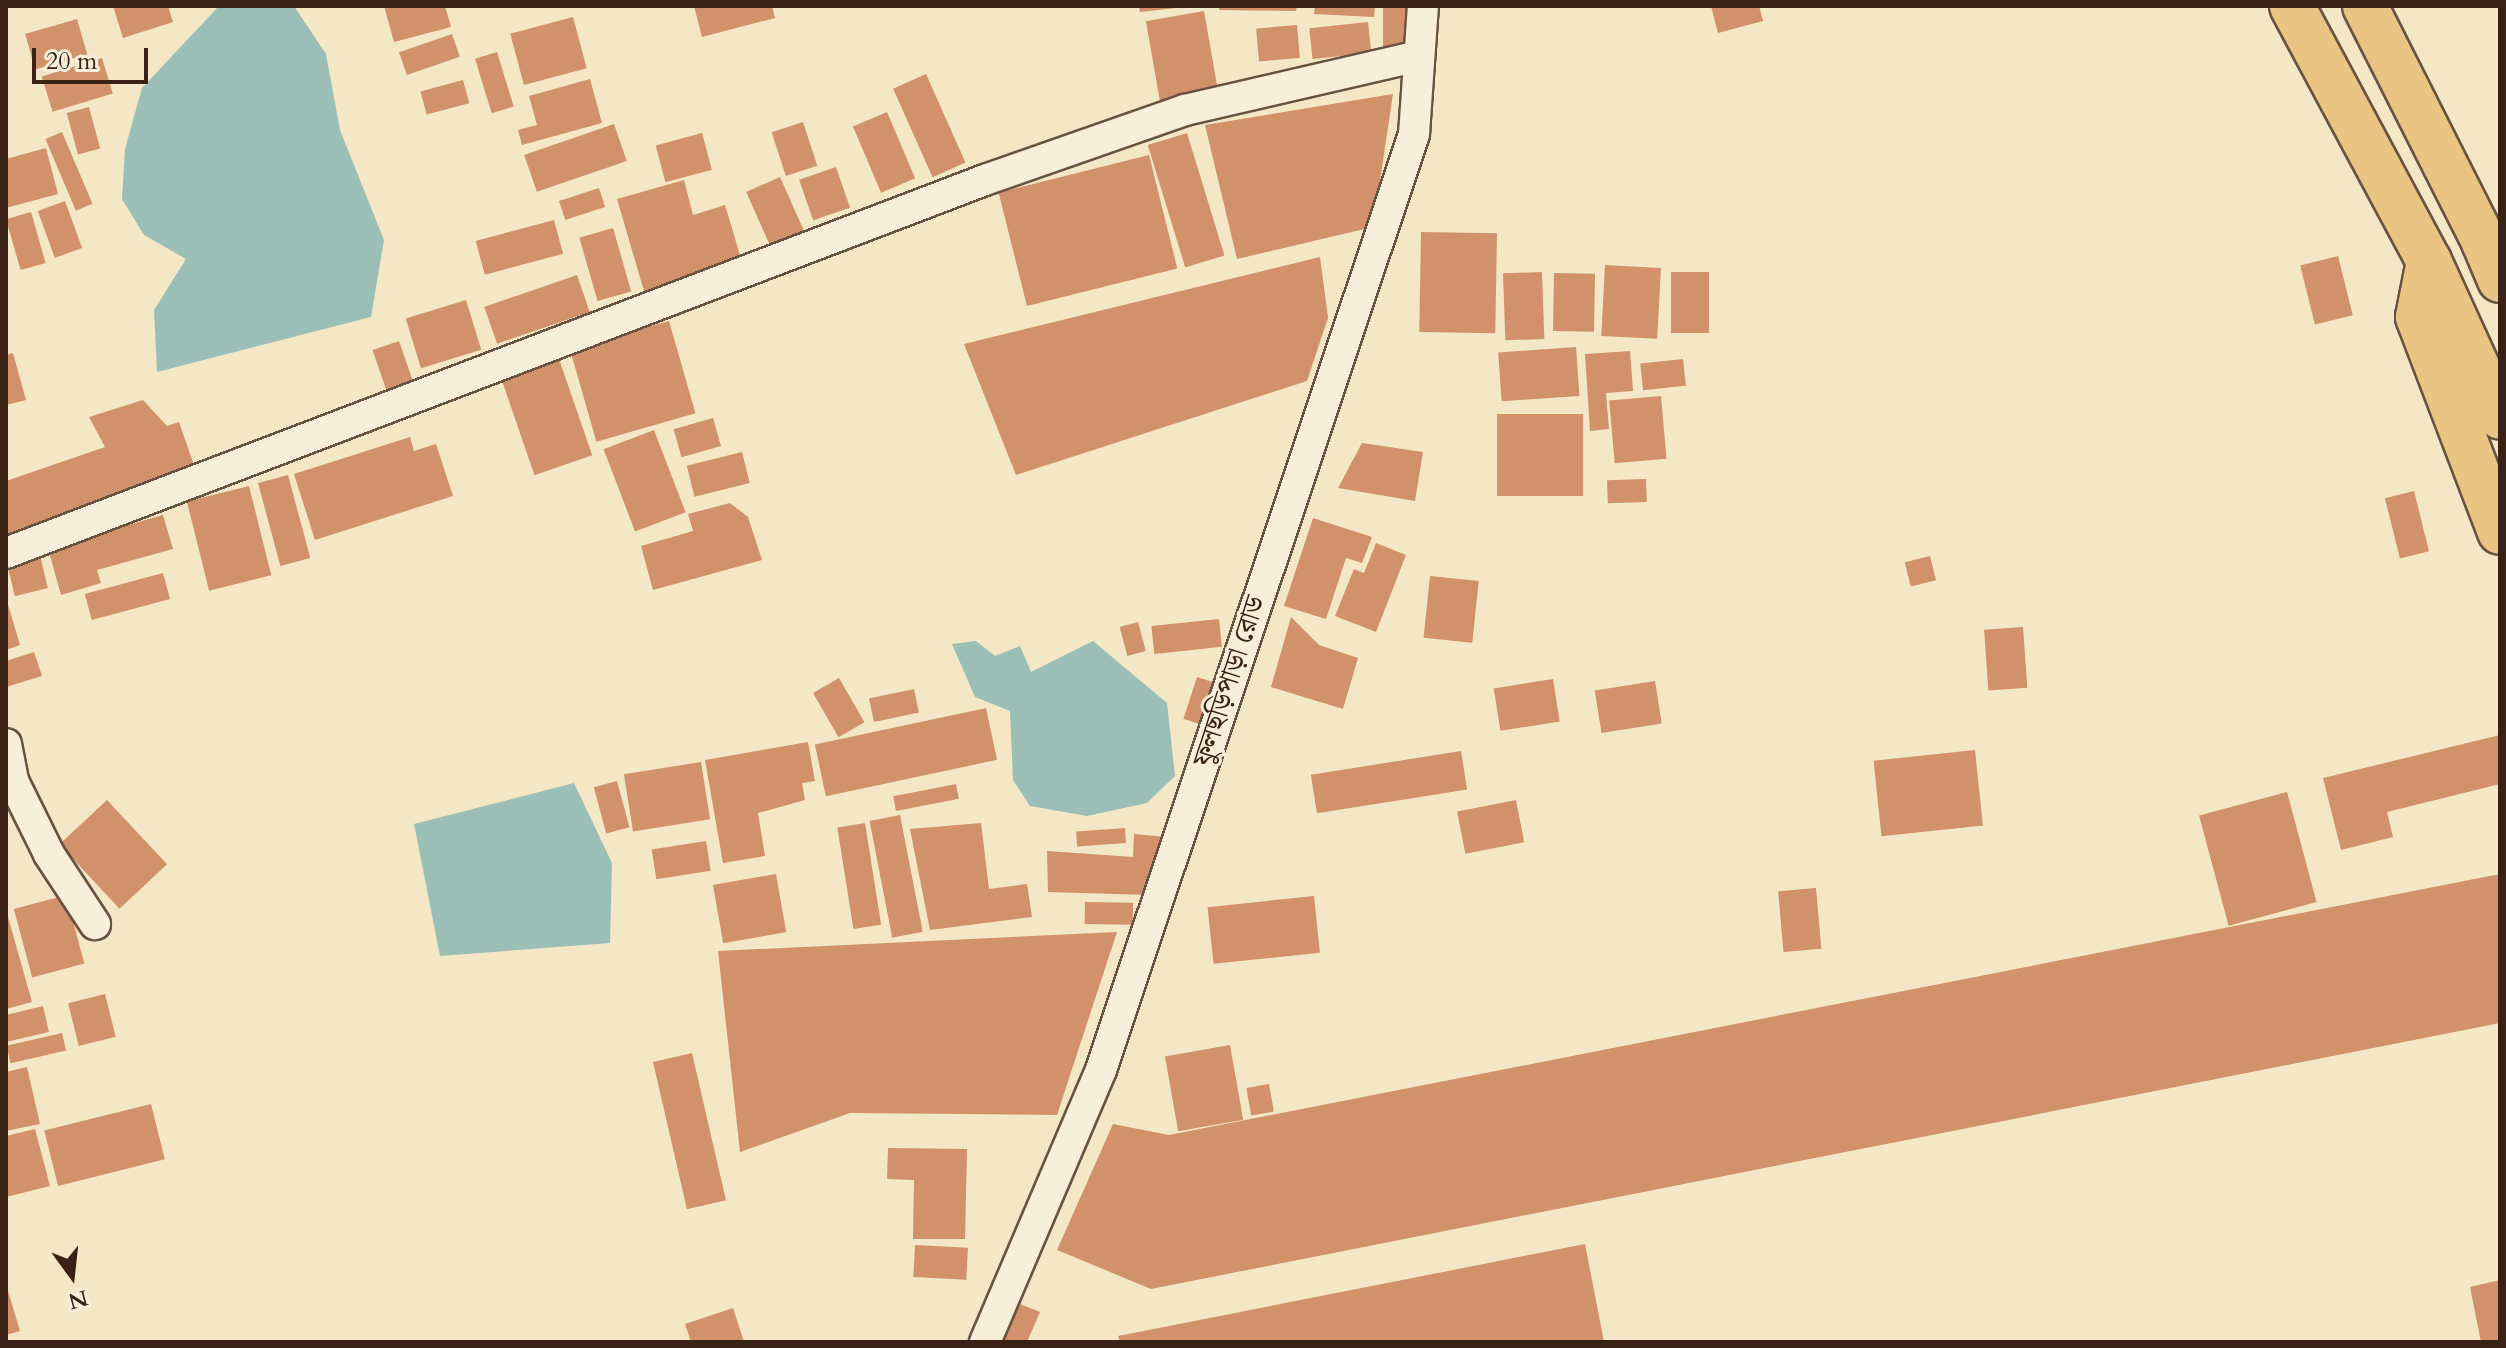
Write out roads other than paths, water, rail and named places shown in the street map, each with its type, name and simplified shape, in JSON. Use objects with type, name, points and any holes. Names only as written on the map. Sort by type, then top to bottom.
[{"type":"main road","points":[[2292,6],[2361,126],[2429,261],[2500,417]]},
{"type":"main road","points":[[2374,13],[2412,98],[2495,260]]},
{"type":"main road","points":[[2429,261],[2418,317],[2500,532]]},
{"type":"street","name":"ফুলছড়িপাড়া রোড","points":[[985,1342],[1101,1070],[1414,134],[1423,6]]},
{"type":"street","points":[[6,553],[985,180],[1185,110],[1419,56]]},
{"type":"street","points":[[6,744],[13,781],[49,854],[95,924]]},
{"type":"water","points":[[219,6],[294,6],[326,54],[340,130],[384,240],[371,317],[157,372],[154,310],[186,259],[144,235],[122,199],[125,149],[142,88]]},
{"type":"water","points":[[976,641],[995,656],[1020,646],[1031,672],[1093,641],[1167,703],[1175,776],[1147,803],[1087,816],[1030,806],[1013,780],[1010,711],[975,697],[952,644]]},
{"type":"water","points":[[574,783],[612,863],[610,943],[440,956],[414,824]]}]
